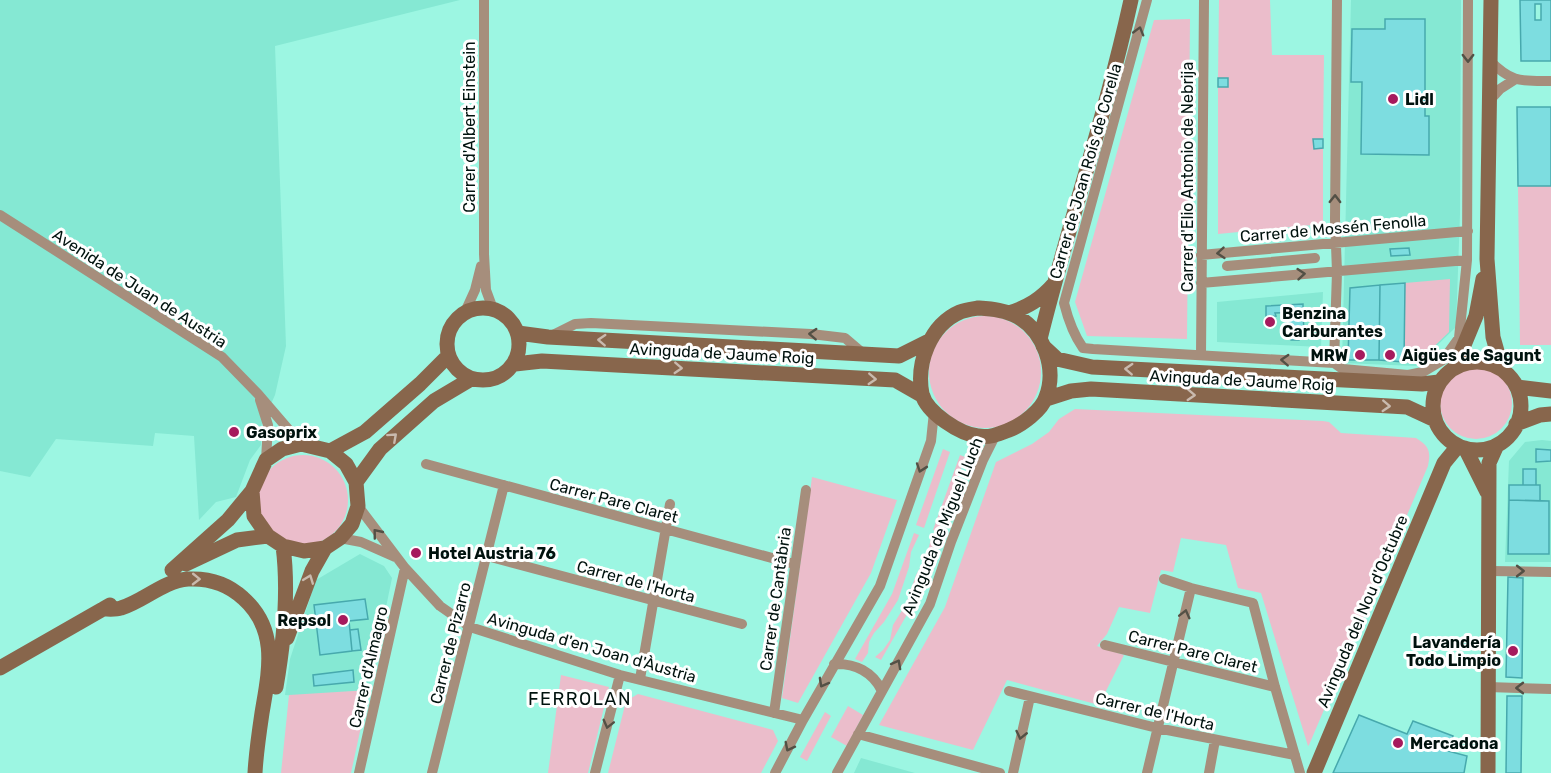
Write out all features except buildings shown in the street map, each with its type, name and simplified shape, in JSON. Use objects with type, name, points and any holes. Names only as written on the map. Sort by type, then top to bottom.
[{"type":"main road","points":[[1042,343],[1054,284],[1097,134],[1131,0]]},
{"type":"main road","points":[[1491,0],[1487,259],[1493,337],[1502,369],[1517,387],[1521,408],[1516,424],[1507,438],[1497,445],[1478,450],[1462,447],[1444,435],[1435,420],[1433,403],[1439,382],[1455,367],[1468,362],[1479,361],[1502,369]]},
{"type":"main road","points":[[1455,367],[1477,310],[1487,259]]},
{"type":"main road","points":[[1009,313],[1023,309],[1042,297],[1054,284]]},
{"type":"main road","points":[[479,308],[494,309],[509,318],[518,333],[520,349],[515,364],[503,376],[487,381],[471,379],[457,370],[448,356],[446,339],[452,324],[465,312],[479,308]]},
{"type":"main road","points":[[978,308],[1009,313],[1019,317],[1032,328],[1042,343],[1048,357],[1049,377],[1046,399],[1021,426],[995,436],[978,436],[958,431],[934,412],[923,396],[921,367],[929,341],[941,326],[960,312],[978,308]]},
{"type":"main road","name":"Avinguda de Jaume Roig","points":[[518,333],[548,338],[899,356],[929,341]]},
{"type":"main road","name":"Avinguda de Jaume Roig","points":[[1042,343],[1057,359],[1092,367],[1422,384],[1439,382]]},
{"type":"main road","points":[[330,450],[365,432],[448,356]]},
{"type":"main road","name":"Avinguda de Jaume Roig","points":[[515,364],[542,361],[895,380],[923,396]]},
{"type":"main road","points":[[356,482],[380,449],[434,401],[471,379]]},
{"type":"main road","points":[[1517,387],[1551,391]]},
{"type":"main road","name":"Avinguda de Jaume Roig","points":[[1046,399],[1071,391],[1091,389],[1407,407],[1435,420]]},
{"type":"main road","points":[[1516,424],[1540,414],[1551,414]]},
{"type":"main road","name":"Avinguda del Nou d'Octubre","points":[[1314,773],[1444,463],[1444,435]]},
{"type":"main road","points":[[172,570],[228,520],[252,491],[266,460],[282,449],[301,444],[330,450],[346,464],[356,482],[358,506],[352,524],[340,538],[325,548],[304,551],[283,546],[268,536],[254,516],[252,491]]},
{"type":"main road","points":[[1488,773],[1489,463],[1497,445]]},
{"type":"main road","points":[[1462,447],[1490,497]]},
{"type":"main road","name":"Avinguda del Nou d'Octubre","points":[[1444,463],[1462,447]]},
{"type":"main road","points":[[0,668],[172,570],[237,540],[268,536]]},
{"type":"main road","points":[[265,773],[267,743],[282,652],[286,570],[283,546]]},
{"type":"main road","points":[[282,652],[312,570],[325,548]]},
{"type":"main road","points":[[103,609],[120,608],[162,587],[186,579],[209,579],[236,591],[255,609],[266,632],[270,662],[257,743],[255,773]]},
{"type":"street","name":"Carrer d'Albert Einstein","points":[[484,0],[484,254],[486,290],[494,309]]},
{"type":"street","name":"Carrer de Joan Roís de Corella","points":[[1083,348],[1077,340],[1064,303],[1147,0]]},
{"type":"street","name":"Carrer d'Elio Antonio de Nebrija","points":[[1202,355],[1204,0]]},
{"type":"street","points":[[1337,0],[1336,243],[1339,366]]},
{"type":"street","name":"Avinguda de Jaume Roig","points":[[1083,348],[1339,366],[1408,375],[1423,372],[1443,360],[1459,338],[1467,260],[1468,0]]},
{"type":"street","points":[[1490,60],[1500,71],[1514,80],[1551,81]]},
{"type":"street","points":[[1489,101],[1500,89],[1514,80]]},
{"type":"street","name":"Avenida de Juan de Austria","points":[[0,215],[222,357],[301,444]]},
{"type":"street","name":"Carrer de Mossén Fenolla","points":[[1201,255],[1468,231]]},
{"type":"street","name":"Carrer d'Albert Einstein","points":[[465,312],[475,290],[484,254]]},
{"type":"street","points":[[1227,266],[1315,258]]},
{"type":"street","points":[[1201,283],[1467,260]]},
{"type":"street","points":[[1466,273],[1477,310]]},
{"type":"street","name":"Avinguda de Jaume Roig","points":[[1339,366],[1358,380]]},
{"type":"street","name":"Avenida de Juan de Austria","points":[[258,394],[268,425],[266,460]]},
{"type":"street","points":[[775,773],[834,664],[880,586],[931,441],[934,412]]},
{"type":"street","name":"Avinguda de Miguel Lluch","points":[[837,773],[930,604],[955,531],[995,436]]},
{"type":"street","name":"Carrer Pare Claret","points":[[426,464],[794,564]]},
{"type":"street","name":"Carrer de Pizarro","points":[[432,773],[504,485]]},
{"type":"street","name":"Carrer de Cantàbria","points":[[774,713],[806,490]]},
{"type":"street","points":[[640,679],[670,504]]},
{"type":"street","name":"Avinguda d'en Joan d'Àustria","points":[[358,506],[405,568],[440,606],[470,627],[620,675],[803,720]]},
{"type":"street","points":[[340,538],[361,542],[398,558]]},
{"type":"street","name":"Carrer de l'Horta","points":[[487,556],[742,624]]},
{"type":"street","name":"Carrer d'Almagro","points":[[359,773],[405,568]]},
{"type":"street","points":[[1490,571],[1551,572]]},
{"type":"street","points":[[1164,579],[1253,603],[1300,773]]},
{"type":"street","points":[[1147,773],[1191,588]]},
{"type":"street","name":"Carrer Pare Claret","points":[[1105,645],[1275,687]]},
{"type":"street","points":[[834,664],[864,670],[877,680],[882,691]]},
{"type":"street","points":[[595,773],[620,675]]},
{"type":"street","points":[[1488,687],[1551,689]]},
{"type":"street","name":"Carrer de l'Horta","points":[[1009,691],[1157,728],[1295,755]]},
{"type":"street","points":[[1013,773],[1030,697]]},
{"type":"street","points":[[858,734],[1000,773]]},
{"type":"street","points":[[1209,773],[1215,740]]},
{"type":"shaded area","points":[[0,0],[460,0],[275,46],[286,346],[275,395],[261,426],[261,445],[250,460],[236,497],[216,502],[199,520],[194,436],[155,433],[153,446],[56,439],[30,477],[0,471]]},
{"type":"shaded area","points":[[1219,0],[1270,0],[1272,55],[1324,55],[1323,139],[1313,140],[1314,148],[1323,148],[1323,224],[1218,234],[1218,87],[1228,87],[1228,78],[1218,78]]},
{"type":"shaded area","points":[[1351,0],[1461,0],[1460,214],[1456,327],[1416,366],[1342,363]]},
{"type":"shaded area","points":[[1190,19],[1187,339],[1087,336],[1075,302],[1154,20]]},
{"type":"shaded area","points":[[1518,186],[1551,186],[1551,345],[1520,345]]},
{"type":"shaded area","points":[[1450,279],[1449,332],[1416,364],[1404,362],[1405,283]]},
{"type":"shaded area","name":"Benzina Carburantes","points":[[1323,292],[1321,347],[1217,342],[1217,302]]},
{"type":"shaded area","points":[[985,316],[1006,321],[1024,333],[1036,351],[1041,372],[1036,393],[1024,411],[1006,423],[985,428],[964,423],[946,411],[934,393],[929,372],[934,351],[946,333],[964,321]]},
{"type":"shaded area","points":[[1476,367],[1496,373],[1506,383],[1512,403],[1506,423],[1496,433],[1476,439],[1456,433],[1446,423],[1440,403],[1446,383],[1456,373]]},
{"type":"shaded area","points":[[1075,409],[1323,421],[1329,422],[1341,433],[1416,438],[1426,446],[1429,453],[1428,466],[1308,746],[1261,593],[1238,588],[1226,545],[1181,538],[1173,572],[1161,570],[1150,613],[1119,607],[1107,634],[1097,646],[1124,655],[1099,705],[1007,680],[973,750],[879,725],[945,607],[996,462],[1032,444],[1049,432],[1059,419]]},
{"type":"shaded area","points":[[1551,441],[1551,562],[1505,562],[1509,461],[1525,442]]},
{"type":"shaded area","points":[[943,449],[950,452],[924,528],[916,525]]},
{"type":"shaded area","points":[[303,455],[320,458],[335,468],[345,483],[348,500],[345,517],[335,532],[320,542],[303,545],[286,542],[271,532],[261,517],[258,500],[261,483],[271,468],[286,458]]},
{"type":"shaded area","points":[[960,455],[965,457],[938,532],[933,530]]},
{"type":"shaded area","points":[[812,477],[897,500],[871,573],[798,703],[782,698]]},
{"type":"shaded area","points":[[914,533],[919,535],[911,552],[909,567],[898,600],[874,633],[869,642],[868,653],[862,662],[855,659],[892,594]]},
{"type":"shaded area","points":[[931,539],[936,540],[913,604],[881,660],[875,657],[890,640],[893,625],[906,604],[916,575],[926,558]]},
{"type":"shaded area","name":"Repsol","points":[[360,554],[384,566],[392,578],[369,690],[301,696],[285,695],[290,659],[316,580]]},
{"type":"shaded area","points":[[561,675],[609,687],[588,773],[548,773]]},
{"type":"shaded area","points":[[369,690],[351,773],[281,773],[289,695]]},
{"type":"shaded area","points":[[638,694],[773,730],[778,741],[761,773],[608,773],[626,701]]},
{"type":"shaded area","points":[[848,706],[863,715],[847,746],[831,737]]},
{"type":"shaded area","points":[[825,712],[831,716],[807,761],[800,757]]},
{"type":"shaded area","points":[[861,758],[915,773],[854,773]]},
{"type":"place","name":"Lidl","points":[[1393,99]]},
{"type":"place","name":"Benzina Carburantes","points":[[1270,322]]},
{"type":"place","name":"MRW","points":[[1360,355]]},
{"type":"place","name":"Aigües de Sagunt","points":[[1390,355]]},
{"type":"place","name":"Gasoprix","points":[[234,432]]},
{"type":"place","name":"Hotel Austria 76","points":[[416,553]]},
{"type":"place","name":"Repsol","points":[[343,620]]},
{"type":"place","name":"Lavandería Todo Limpio","points":[[1513,651]]},
{"type":"place","name":"Mercadona","points":[[1398,743]]},
{"type":"district","name":"FERROLAN","points":[[580,699]]}]
